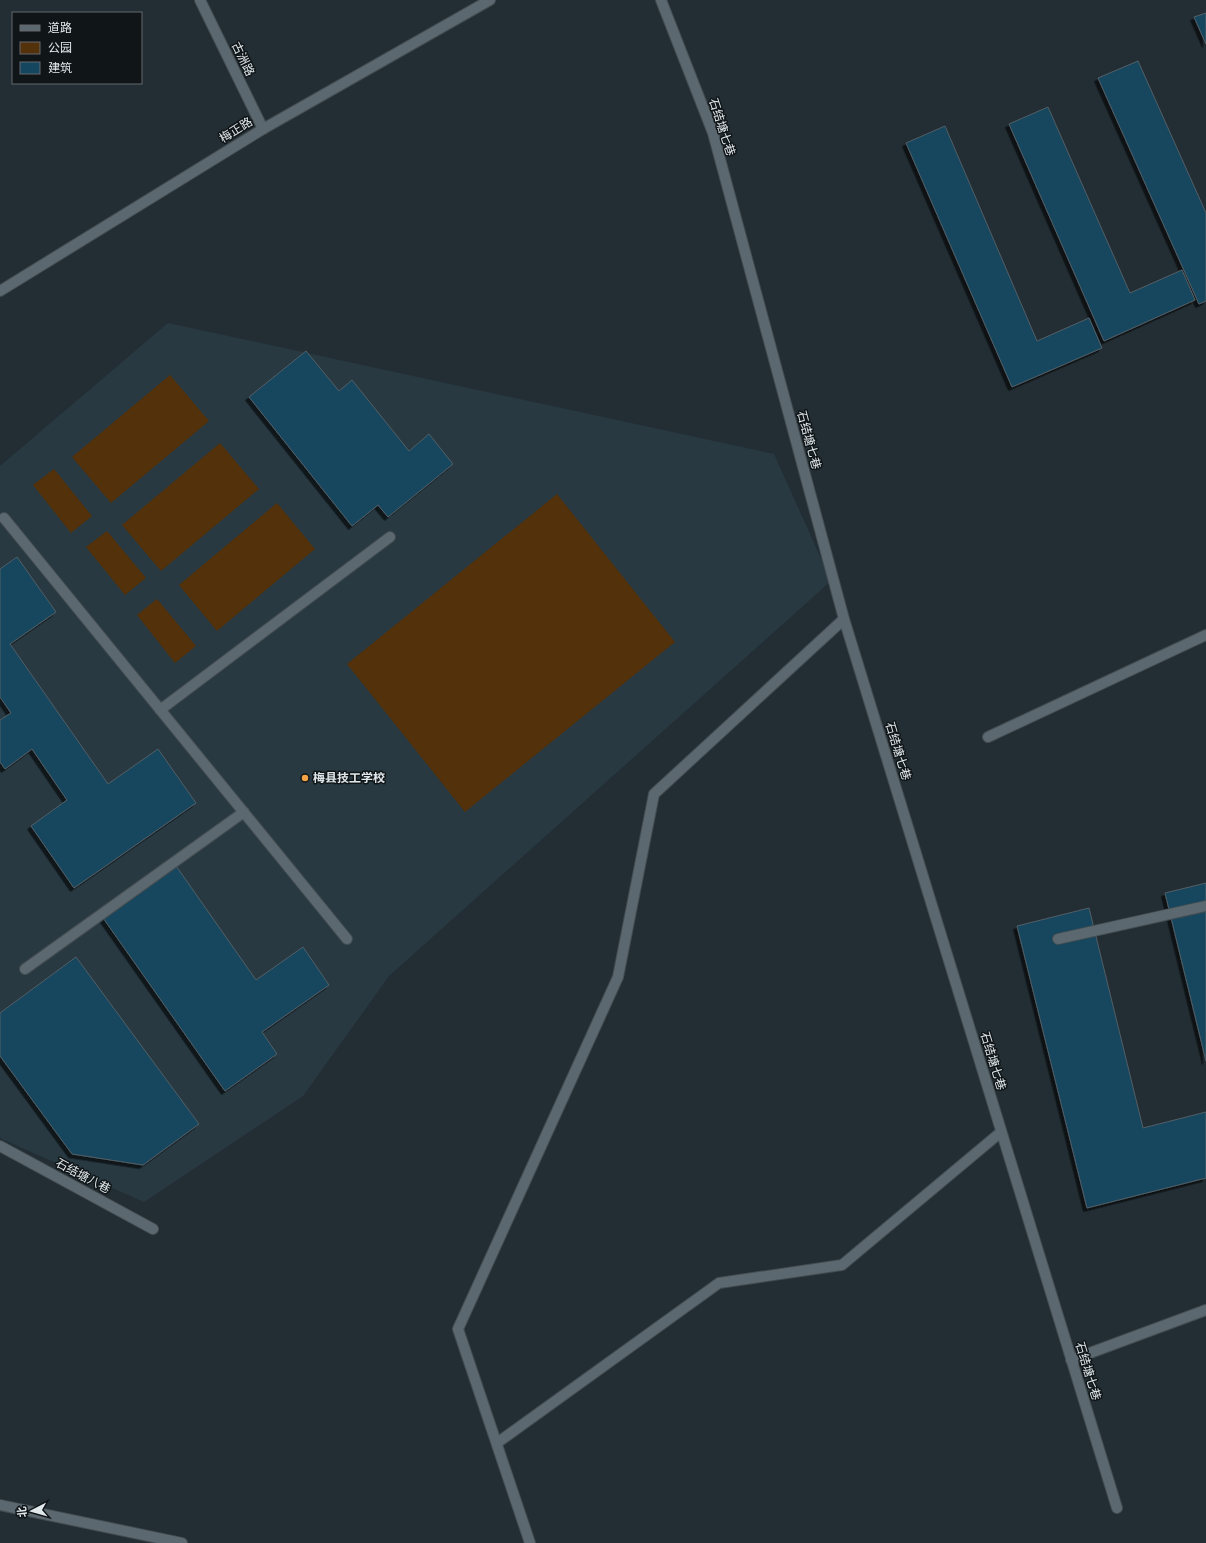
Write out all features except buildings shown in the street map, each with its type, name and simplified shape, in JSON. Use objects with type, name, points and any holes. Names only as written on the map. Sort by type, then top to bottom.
[{"type":"street","name":"古洲路","points":[[200,0],[263,129]]},
{"type":"street","name":"梅正路","points":[[0,291],[263,129],[490,0]]},
{"type":"street","name":"石结塘七巷","points":[[661,0],[713,133],[844,619],[1117,1508]]},
{"type":"street","points":[[4,518],[347,940]]},
{"type":"street","points":[[160,710],[390,537]]},
{"type":"street","points":[[530,1543],[458,1329],[618,977],[654,794],[844,619]]},
{"type":"street","points":[[988,736],[1206,635]]},
{"type":"street","points":[[25,969],[244,812]]},
{"type":"street","points":[[1058,939],[1206,906]]},
{"type":"street","points":[[497,1443],[719,1283],[842,1265],[1001,1132]]},
{"type":"street","name":"石结塘八巷","points":[[0,1146],[153,1229]]},
{"type":"street","points":[[1071,1360],[1206,1310]]},
{"type":"street","points":[[0,1504],[182,1543]]},
{"type":"shaded area","name":"梅县技工学校","points":[[168,323],[774,454],[831,581],[389,976],[303,1096],[144,1202],[0,1137],[0,466]]},
{"type":"green space","points":[[170,375],[209,421],[111,503],[72,457]]},
{"type":"green space","points":[[220,443],[259,489],[161,571],[122,525]]},
{"type":"green space","points":[[54,469],[92,516],[71,533],[33,485]]},
{"type":"green space","points":[[557,494],[675,642],[465,812],[347,664]]},
{"type":"green space","points":[[277,503],[315,549],[217,631],[179,585]]},
{"type":"green space","points":[[107,531],[146,578],[125,595],[86,547]]},
{"type":"green space","points":[[157,599],[196,646],[175,663],[137,615]]},
{"type":"place","name":"梅县技工学校","points":[[305,778]]}]
